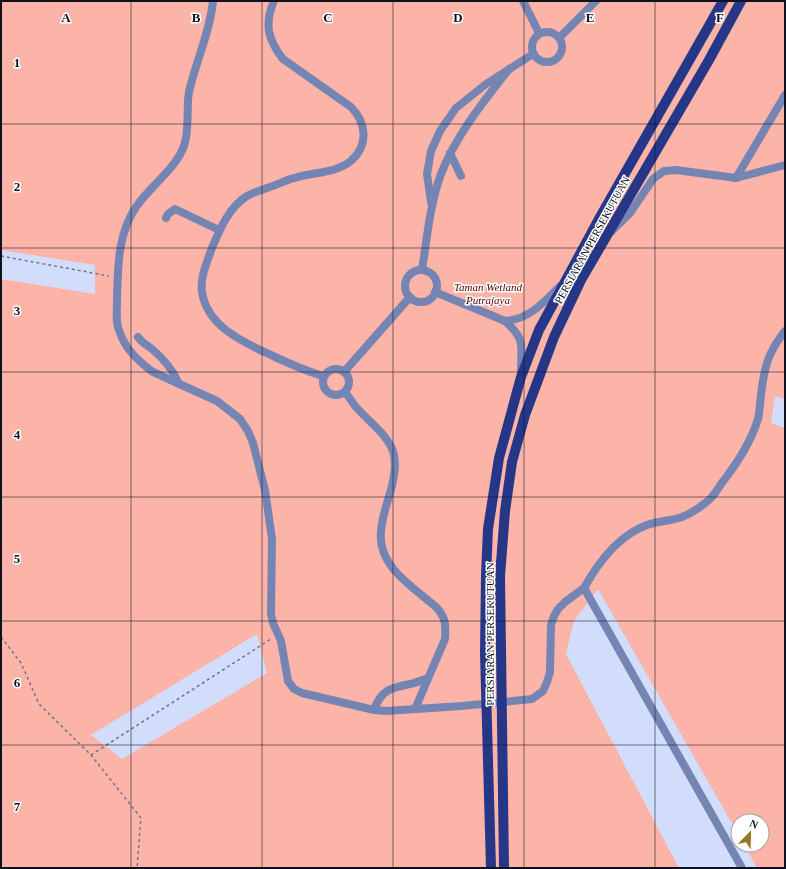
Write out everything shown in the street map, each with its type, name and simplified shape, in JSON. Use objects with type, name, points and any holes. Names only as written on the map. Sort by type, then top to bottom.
[{"type":"main road","name":"PERSIARAN PERSEKUTUAN","points":[[491,868],[485,654],[486,575],[488,528],[499,458],[521,378],[539,330],[606,206],[723,1]]},
{"type":"main road","name":"PERSIARAN PERSEKUTUAN","points":[[504,868],[500,576],[505,511],[512,462],[525,415],[554,337],[581,280],[742,1]]},
{"type":"street","points":[[213,1],[203,47],[189,92],[188,128],[184,145],[179,157],[135,208],[125,227],[119,255],[117,325],[129,350],[144,365],[153,372],[217,401],[240,419],[248,431],[253,443],[265,490],[272,539],[271,614],[273,623],[281,641],[288,681],[294,689],[302,693],[374,710],[386,711],[462,706],[532,699],[538,696],[543,691],[550,672],[551,625],[558,609],[584,588],[594,569],[622,540],[634,531],[648,524],[682,517],[691,513],[711,498],[732,470],[747,444],[758,418],[763,374],[770,354],[775,342],[785,331]]},
{"type":"street","points":[[274,1],[268,23],[270,38],[277,51],[283,59],[357,112],[363,125],[363,141],[357,155],[336,170],[297,177],[248,196],[240,201],[219,230],[206,264],[202,279],[202,292],[205,302],[212,315],[234,336],[249,345],[309,372],[323,376]]},
{"type":"street","points":[[523,1],[539,34]]},
{"type":"street","points":[[559,38],[596,1]]},
{"type":"street","points":[[546,31],[554,33],[559,38],[562,44],[562,52],[558,58],[552,61],[544,62],[533,54],[531,48],[532,42],[534,37],[539,34],[546,31]]},
{"type":"street","points":[[432,205],[427,174],[431,151],[440,131],[456,108],[486,84],[533,54]]},
{"type":"street","points":[[422,270],[432,205],[441,174],[450,153],[474,115],[509,69]]},
{"type":"street","points":[[736,178],[785,95]]},
{"type":"street","points":[[450,153],[460,176]]},
{"type":"street","points":[[606,236],[630,213],[653,179],[664,171],[676,170],[736,178],[785,164]]},
{"type":"street","points":[[166,218],[168,214],[175,209],[219,230]]},
{"type":"street","points":[[422,270],[429,272],[434,277],[436,284],[435,292],[431,298],[424,301],[417,301],[410,298],[406,292],[406,279],[415,271],[422,270]]},
{"type":"street","points":[[505,321],[514,320],[535,311],[565,281]]},
{"type":"street","points":[[435,292],[505,321],[519,337],[522,347],[521,378]]},
{"type":"street","points":[[344,372],[410,298]]},
{"type":"street","points":[[138,337],[171,368],[179,384]]},
{"type":"street","points":[[333,369],[339,369],[348,376],[348,387],[345,392],[334,396],[324,389],[322,382],[323,376],[333,369]]},
{"type":"street","points":[[345,392],[356,407],[387,440],[393,451],[395,462],[393,480],[380,532],[380,542],[383,552],[389,564],[399,576],[437,608],[442,613],[445,620],[445,639],[415,709]]},
{"type":"street","points":[[584,588],[742,868]]},
{"type":"street","points":[[374,710],[377,700],[382,694],[392,688],[412,684],[428,678]]},
{"type":"path","points":[[1,256],[118,278]]},
{"type":"path","points":[[91,755],[279,635]]},
{"type":"path","points":[[1,637],[21,663],[39,704],[91,755],[141,818],[137,868]]},
{"type":"green space","name":"Taman Wetland Putrajaya","points":[[1,1],[785,1],[785,399],[775,396],[771,423],[785,428],[785,868],[757,868],[749,853],[770,853],[770,813],[730,813],[730,820],[598,589],[574,621],[566,654],[679,868],[1,868],[1,279],[95,294],[95,265],[1,250]],"holes":[[[257,634],[267,673],[122,759],[91,735]]]}]
